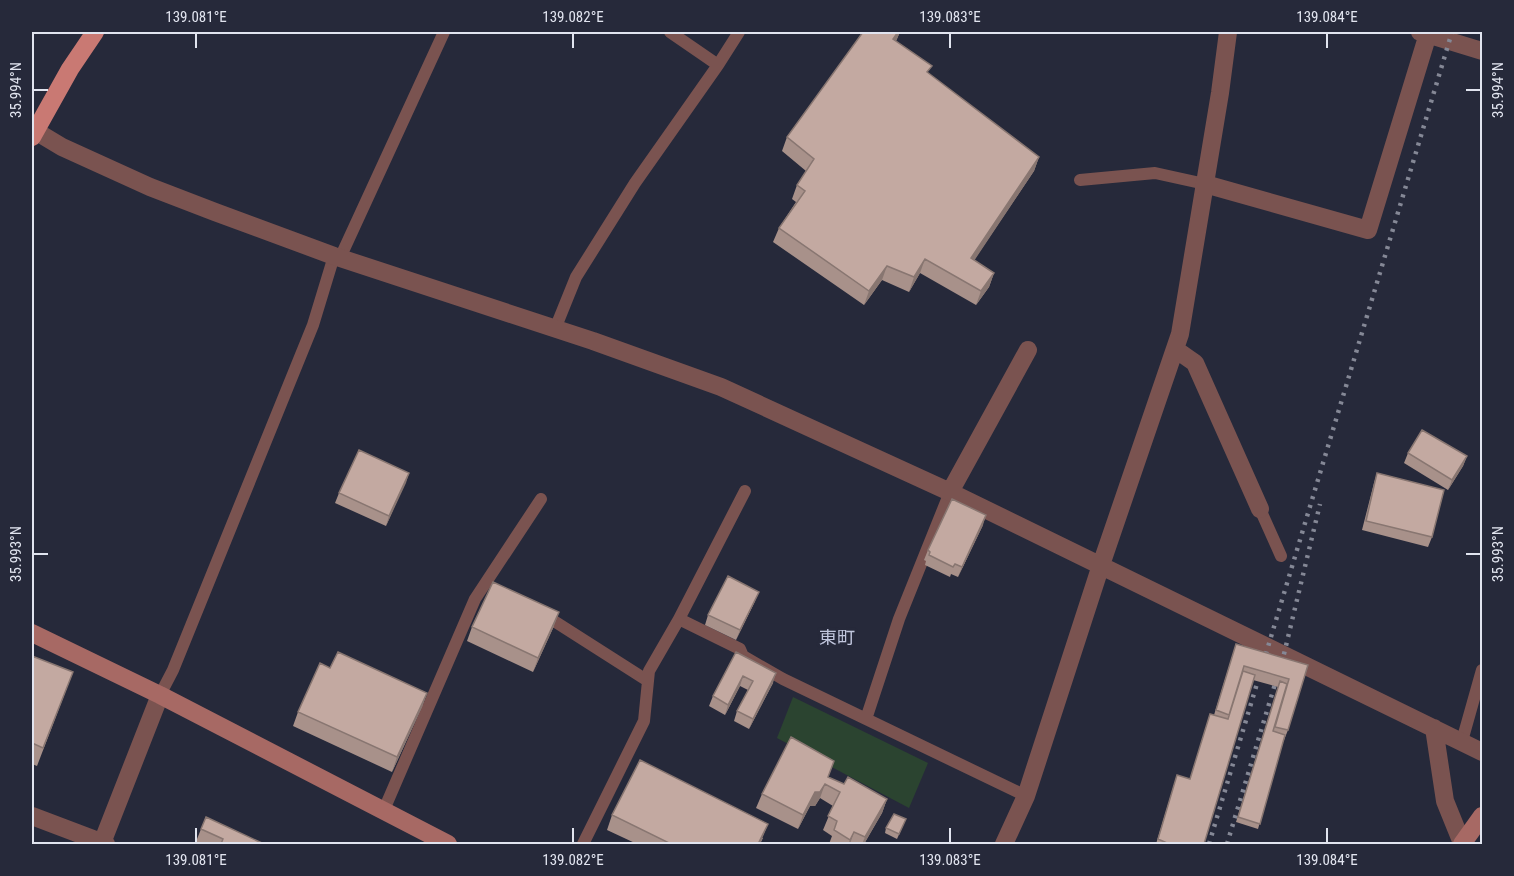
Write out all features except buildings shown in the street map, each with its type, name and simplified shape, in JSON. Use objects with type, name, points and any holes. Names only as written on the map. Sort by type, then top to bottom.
[{"type":"main road","points":[[32,132],[95,32]]},
{"type":"street","points":[[1004,844],[1026,796],[1101,565],[1180,334],[1228,32]]},
{"type":"street","points":[[1205,184],[1368,230],[1424,33],[1482,51]]},
{"type":"street","points":[[32,132],[150,187],[337,257],[721,387],[950,492],[1482,752]]},
{"type":"street","points":[[1175,349],[1195,363],[1260,509]]},
{"type":"street","points":[[950,492],[1028,350]]},
{"type":"street","points":[[32,633],[160,695],[448,844]]},
{"type":"street","points":[[32,816],[104,844],[160,695]]},
{"type":"street","points":[[1434,728],[1445,801],[1462,844]]},
{"type":"street","points":[[1462,844],[1482,816]]},
{"type":"lane","points":[[160,695],[177,659],[313,325],[337,257],[444,32]]},
{"type":"lane","points":[[670,32],[718,65]]},
{"type":"lane","points":[[555,329],[576,277],[635,183],[739,32]]},
{"type":"lane","points":[[1080,180],[1155,173],[1205,184]]},
{"type":"lane","points":[[583,844],[644,721],[649,672],[679,619],[745,490]]},
{"type":"lane","points":[[866,719],[899,619],[950,492]]},
{"type":"lane","points":[[383,812],[475,599],[493,582],[541,499]]},
{"type":"lane","points":[[1260,509],[1281,556]]},
{"type":"lane","points":[[528,604],[648,681]]},
{"type":"lane","points":[[679,619],[740,649],[743,656],[783,679],[1026,796]]},
{"type":"lane","points":[[1462,741],[1482,670]]},
{"type":"green space","points":[[793,697],[928,763],[909,808],[777,738]]},
{"type":"railway","points":[[1209,844],[1452,32]]},
{"type":"railway","points":[[1227,844],[1284,654],[1320,504]]},
{"type":"district","name":"東町","points":[[837,637]]}]
